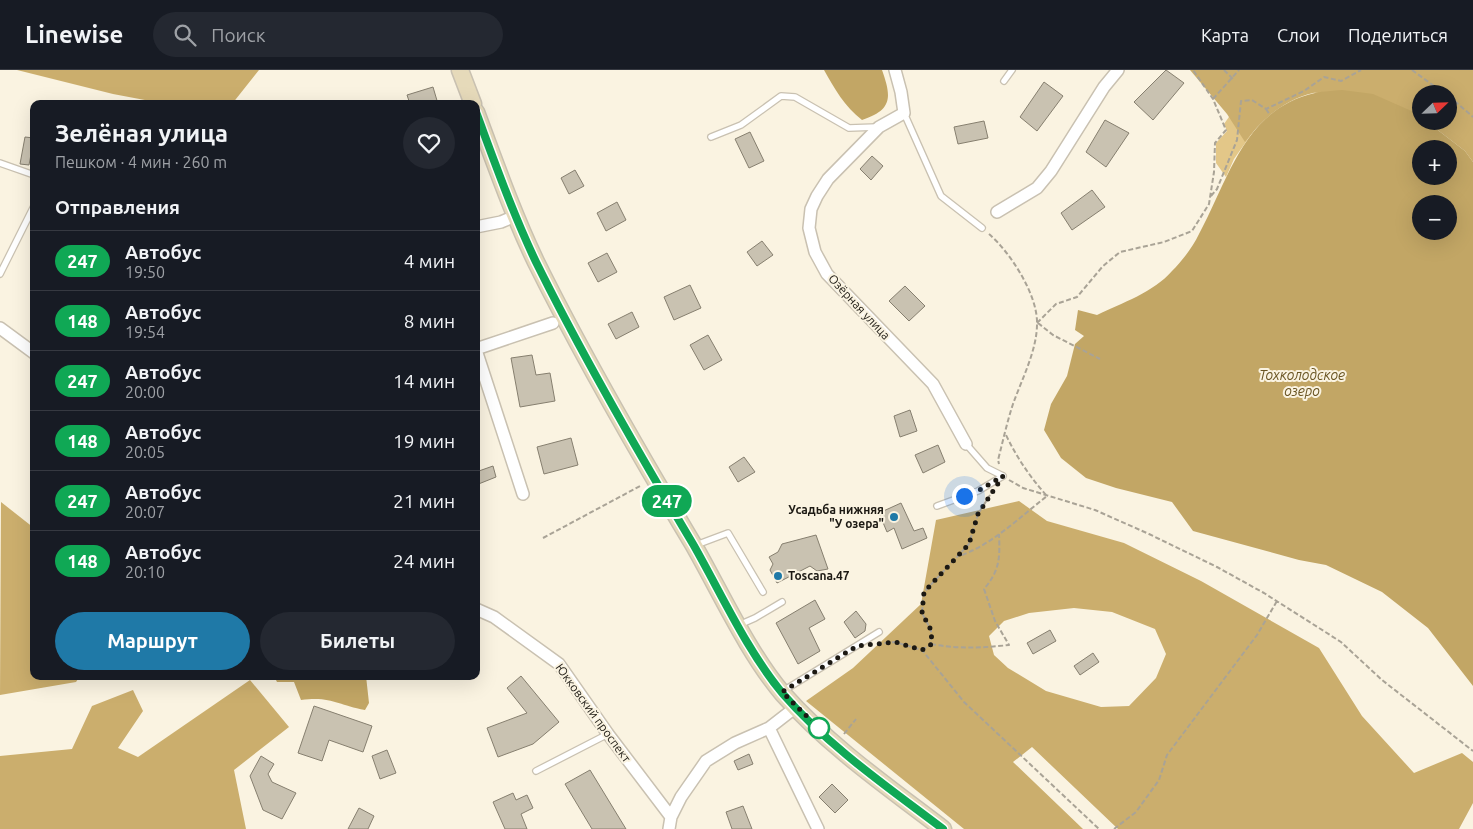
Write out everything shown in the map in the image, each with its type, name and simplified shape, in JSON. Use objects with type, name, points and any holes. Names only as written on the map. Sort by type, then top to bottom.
[{"type":"main road","points":[[460,70],[471,100]]},
{"type":"main road","points":[[480,123],[515,216],[536,262],[589,362],[654,479],[739,625],[782,692],[861,766],[943,829]]},
{"type":"street","points":[[895,70],[904,113]]},
{"type":"street","points":[[997,212],[1037,188],[1104,87],[1118,70]]},
{"type":"street","name":"Озёрная улица","points":[[904,113],[879,127],[828,179],[811,209],[809,228],[815,252],[827,274],[933,384],[966,444]]},
{"type":"street","points":[[480,226],[515,216]]},
{"type":"street","points":[[480,349],[553,323]]},
{"type":"street","points":[[0,328],[30,350]]},
{"type":"street","points":[[480,362],[523,494]]},
{"type":"street","name":"Юкковский проспект","points":[[480,611],[494,617],[559,664],[608,734],[671,817]]},
{"type":"street","points":[[669,829],[671,817],[681,797],[706,762],[735,743],[769,728],[796,707]]},
{"type":"street","points":[[769,728],[818,829]]},
{"type":"lane","points":[[1004,81],[1012,70]]},
{"type":"lane","points":[[711,138],[741,125],[781,96],[795,97],[849,128],[879,127]]},
{"type":"lane","points":[[904,113],[941,196],[982,228]]},
{"type":"lane","points":[[0,163],[30,173]]},
{"type":"lane","points":[[0,274],[30,214]]},
{"type":"lane","points":[[966,444],[987,468],[1003,476]]},
{"type":"lane","points":[[937,506],[978,491],[1003,476]]},
{"type":"lane","points":[[694,546],[728,533],[763,592]]},
{"type":"lane","points":[[739,625],[782,602]]},
{"type":"lane","points":[[782,692],[879,632]]},
{"type":"lane","points":[[536,771],[608,734]]},
{"type":"path","points":[[1038,323],[1056,304],[1077,297],[1104,266],[1120,252],[1164,242],[1192,231],[1209,204],[1215,143],[1226,130],[1213,99],[1193,70]]},
{"type":"path","points":[[1224,70],[1233,79]]},
{"type":"path","points":[[1213,99],[1233,79],[1239,70]]},
{"type":"path","points":[[1266,109],[1304,91],[1324,77],[1341,81],[1361,70]]},
{"type":"path","points":[[1412,70],[1433,85]]},
{"type":"path","points":[[1210,198],[1217,189],[1237,140],[1241,101],[1252,100],[1266,109],[1270,115]]},
{"type":"path","points":[[1458,104],[1473,117]]},
{"type":"path","points":[[982,228],[994,238],[1018,271],[1030,292],[1038,323],[1028,368],[1014,404],[998,460],[1003,476],[1023,488],[1095,510],[1149,534],[1217,567],[1276,601],[1342,642],[1382,680],[1473,752]]},
{"type":"path","points":[[1038,323],[1053,335],[1100,359]]},
{"type":"path","points":[[1005,434],[1016,457],[1030,478],[1047,496]]},
{"type":"path","points":[[932,644],[931,630],[922,613],[924,592],[969,544],[978,514],[1003,476]]},
{"type":"path","points":[[543,538],[654,479]]},
{"type":"path","points":[[960,555],[974,550],[999,534],[1047,496]]},
{"type":"path","points":[[922,650],[932,644],[963,648],[1009,645],[995,621],[984,589],[996,575],[1000,554],[999,534]]},
{"type":"path","points":[[1114,829],[1136,812],[1148,796],[1159,780],[1167,755],[1257,635],[1276,601]]},
{"type":"path","points":[[857,646],[895,642],[922,650],[971,709],[1099,829]]},
{"type":"path","points":[[837,744],[856,719]]},
{"type":"shaded area","points":[[17,70],[259,70],[235,100],[145,100]]},
{"type":"shaded area","points":[[1190,70],[1473,70],[1473,162],[1465,151],[1457,145],[1457,140],[1451,140],[1438,130],[1458,130],[1458,85],[1412,85],[1412,112],[1313,93],[1283,105],[1266,118],[1245,142],[1227,114]]},
{"type":"shaded area","points":[[1231,114],[1257,126],[1234,159],[1226,177],[1216,163],[1216,143],[1227,131],[1224,124]]},
{"type":"shaded area","points":[[1019,501],[1047,521],[1124,543],[1201,581],[1319,648],[1362,716],[1414,773],[1462,753],[1473,762],[1473,803],[1459,829],[1118,829],[1032,747],[1013,762],[1083,829],[964,829],[806,701],[853,668],[921,604],[936,520]],"holes":[[[1074,608],[1112,612],[1155,629],[1166,654],[1156,678],[1129,706],[1101,707],[1046,691],[1008,668],[994,655],[989,636],[1004,621],[1029,613]]]},
{"type":"shaded area","points":[[1,502],[30,525],[30,680],[77,680],[76,682],[0,695]]},
{"type":"shaded area","points":[[250,680],[289,727],[234,770],[246,829],[0,829],[0,756],[72,749],[92,706],[133,690],[143,711],[118,748],[138,757]]},
{"type":"water","points":[[824,70],[882,70],[887,88],[887,102],[879,112],[862,120],[845,103]]},
{"type":"water","name":"Тохколодское озеро","points":[[1342,90],[1373,94],[1412,111],[1412,130],[1438,130],[1451,140],[1412,140],[1412,185],[1457,185],[1457,145],[1465,151],[1473,162],[1473,686],[1428,628],[1382,592],[1326,565],[1299,560],[1193,531],[1172,502],[1116,488],[1086,478],[1061,458],[1044,430],[1051,404],[1067,376],[1075,344],[1084,336],[1075,330],[1078,310],[1097,315],[1147,291],[1165,278],[1180,263],[1194,244],[1230,169],[1255,130],[1271,114],[1291,101],[1325,91]]},
{"type":"water","points":[[276,680],[366,680],[369,703],[365,710],[327,700],[301,700],[294,682],[277,682]]},
{"type":"building","points":[[1166,70],[1184,83],[1153,120],[1134,102]]},
{"type":"building","points":[[1044,82],[1063,96],[1037,131],[1020,117]]},
{"type":"building","points":[[433,87],[437,100],[409,100],[407,95]]},
{"type":"building","points":[[1105,120],[1129,133],[1106,167],[1086,152]]},
{"type":"building","points":[[984,121],[988,138],[958,144],[954,127]]},
{"type":"building","points":[[750,132],[764,161],[749,168],[735,139]]},
{"type":"building","points":[[25,137],[30,138],[29,165],[20,164]]},
{"type":"building","points":[[872,156],[883,166],[871,180],[860,169]]},
{"type":"building","points":[[575,170],[584,186],[569,194],[561,178]]},
{"type":"building","points":[[1092,190],[1105,207],[1072,230],[1061,213]]},
{"type":"building","points":[[617,202],[626,220],[606,231],[597,213]]},
{"type":"building","points":[[762,241],[773,255],[757,266],[747,252]]},
{"type":"building","points":[[607,253],[617,272],[598,282],[588,263]]},
{"type":"building","points":[[690,285],[701,308],[674,320],[664,297]]},
{"type":"building","points":[[905,286],[925,306],[909,321],[889,301]]},
{"type":"building","points":[[632,312],[639,327],[616,339],[608,324]]},
{"type":"building","points":[[708,335],[722,360],[704,370],[690,345]]},
{"type":"building","points":[[532,355],[536,375],[550,373],[555,401],[520,407],[511,358]]},
{"type":"building","points":[[910,410],[917,431],[900,437],[894,416]]},
{"type":"building","points":[[571,438],[578,465],[544,474],[537,447]]},
{"type":"building","points":[[938,445],[945,462],[923,473],[915,455]]},
{"type":"building","points":[[744,457],[755,472],[738,482],[729,467]]},
{"type":"building","points":[[493,466],[496,477],[480,483],[480,471]]},
{"type":"building","points":[[901,503],[914,531],[923,528],[927,538],[902,549],[894,528],[887,532],[879,513]]},
{"type":"building","points":[[816,535],[828,569],[817,571],[810,566],[777,583],[770,570],[773,564],[769,557],[778,552],[782,544]]},
{"type":"building","points":[[815,600],[825,619],[809,628],[820,651],[798,664],[776,623]]},
{"type":"building","points":[[856,611],[866,624],[865,631],[855,638],[844,622]]},
{"type":"building","points":[[1050,630],[1056,641],[1033,654],[1027,643]]},
{"type":"building","points":[[1093,653],[1099,662],[1080,675],[1074,666]]},
{"type":"building","points":[[521,676],[559,722],[533,744],[498,757],[487,728],[527,713],[507,688]]},
{"type":"building","points":[[314,706],[372,726],[363,752],[329,740],[322,761],[298,753]]},
{"type":"building","points":[[387,750],[396,773],[380,779],[372,756]]},
{"type":"building","points":[[749,754],[753,764],[738,770],[734,761]]},
{"type":"building","points":[[261,756],[274,764],[268,774],[272,782],[296,793],[282,819],[263,810],[250,776]]},
{"type":"building","points":[[590,770],[626,829],[592,829],[565,784]]},
{"type":"building","points":[[832,784],[848,800],[835,813],[819,797]]},
{"type":"building","points":[[513,793],[516,800],[527,795],[533,808],[521,814],[527,829],[505,829],[493,802]]},
{"type":"building","points":[[743,806],[752,829],[732,829],[726,812]]},
{"type":"building","points":[[359,808],[374,816],[368,829],[348,829]]},
{"type":"bus line","name":"247","points":[[480,123],[515,216],[536,262],[614,408],[751,646],[782,692],[796,707],[861,766],[943,829]]},
{"type":"place","name":"Усадьба нижняя \"У озера\"","points":[[894,517]]},
{"type":"place","name":"Toscana.47","points":[[778,576]]},
{"type":"route","points":[[819,728],[782,692],[857,646],[895,642],[922,650],[932,644],[931,630],[922,613],[924,592],[969,544],[978,514],[1003,476],[978,491],[964,496]]}]
